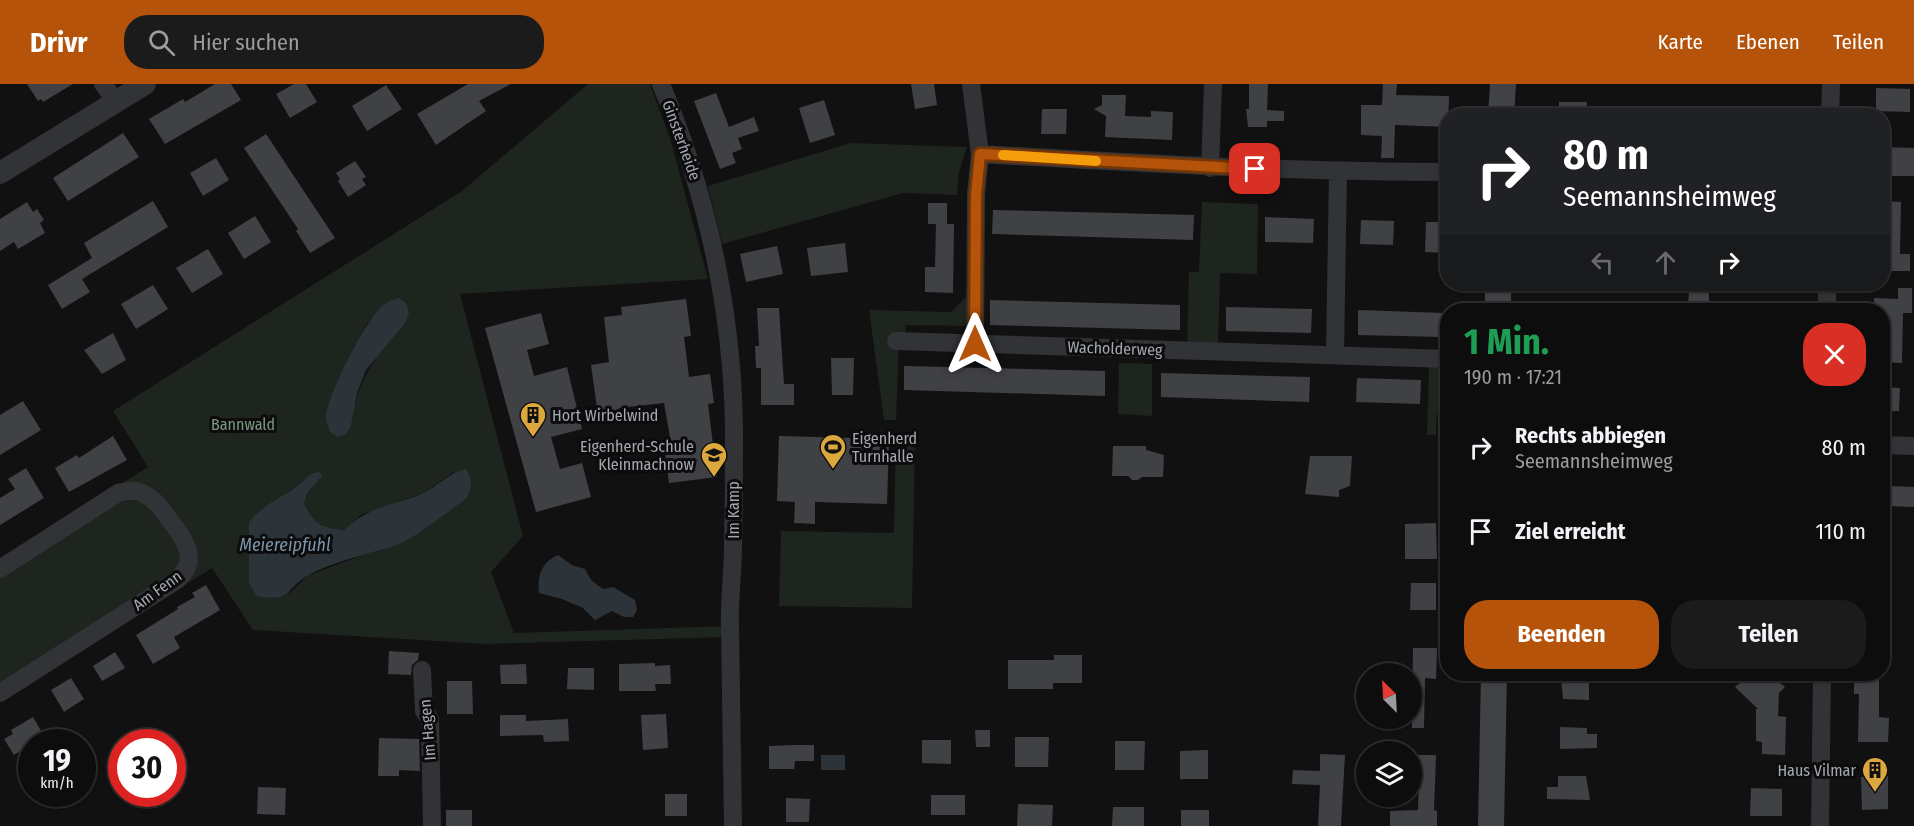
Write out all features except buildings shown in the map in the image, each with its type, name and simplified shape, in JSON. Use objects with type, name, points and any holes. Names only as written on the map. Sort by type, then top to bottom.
[{"type":"main road","points":[[1502,108],[1503,84]]},
{"type":"main road","points":[[1491,826],[1494,681]]},
{"type":"street","points":[[0,173],[110,93],[145,84]]},
{"type":"street","name":"Ginsterheide","points":[[661,84],[684,140],[702,197]]},
{"type":"street","points":[[971,84],[980,154],[976,195],[975,344]]},
{"type":"street","points":[[1210,168],[1213,84]]},
{"type":"street","points":[[1830,84],[1830,108]]},
{"type":"street","points":[[980,154],[1210,168],[1440,172]]},
{"type":"street","points":[[1335,354],[1338,172]]},
{"type":"street","name":"Im Kamp","points":[[702,197],[720,276],[730,349],[734,426],[734,545],[730,626],[733,826]]},
{"type":"street","name":"Wacholderweg","points":[[896,341],[1440,359]]},
{"type":"street","points":[[1890,445],[1914,446]]},
{"type":"street","name":"Am Fenn","points":[[0,569],[118,493],[132,490],[151,498],[159,506],[187,542],[189,552],[185,573],[177,580],[0,693]]},
{"type":"street","name":"Im Hagen","points":[[422,670],[424,711],[430,719],[432,826]]},
{"type":"street","points":[[1820,826],[1822,681]]},
{"type":"green space","name":"Bannwald","points":[[588,84],[650,84],[671,141],[708,279],[460,294],[523,536],[491,572],[514,633],[730,626],[730,637],[486,644],[253,630],[212,568],[0,700],[0,558],[148,467],[113,411],[462,191]],"holes":[[[380,308],[384,347],[371,365],[362,384],[351,426],[333,395],[366,326]],[[455,471],[396,545],[376,550],[307,576],[289,594],[286,493],[299,485],[307,493],[304,505],[316,521],[330,528],[345,530],[361,515],[423,493]]]},
{"type":"green space","points":[[851,143],[967,147],[959,172],[957,195],[903,193],[722,244],[708,186]]},
{"type":"green space","points":[[1202,202],[1258,204],[1257,274],[1220,273],[1218,345],[1187,344],[1189,272],[1199,272]]},
{"type":"green space","points":[[967,296],[966,326],[906,325],[905,336],[899,336],[896,420],[884,420],[869,310],[951,312]]},
{"type":"green space","points":[[1119,363],[1152,364],[1152,416],[1118,414]]},
{"type":"green space","points":[[1429,367],[1440,367],[1440,414],[1437,414],[1436,435],[1427,435]]},
{"type":"green space","points":[[896,437],[915,438],[912,608],[779,606],[781,531],[894,533]]},
{"type":"water","points":[[399,298],[406,303],[409,313],[405,323],[366,370],[357,393],[351,426],[346,434],[337,437],[330,432],[326,418],[332,394],[372,317],[384,305]]},
{"type":"water","name":"Meiereipfuhl","points":[[466,469],[471,483],[467,498],[411,538],[394,546],[338,562],[317,571],[299,581],[282,596],[276,598],[256,596],[249,582],[249,522],[266,506],[309,476],[320,472],[322,476],[307,493],[304,504],[308,511],[320,524],[344,530],[372,511],[421,494]]},
{"type":"water","points":[[558,555],[572,565],[585,569],[591,580],[603,589],[613,587],[635,600],[637,610],[633,617],[624,617],[612,611],[595,620],[583,608],[539,593],[541,571],[552,558]]},
{"type":"water","points":[[821,755],[845,755],[845,770],[821,770]]},
{"type":"slow traffic","points":[[1003,155],[1096,161]]},
{"type":"place","name":"Hort Wirbelwind","points":[[533,438]]},
{"type":"place","name":"Eigenherd Turnhalle","points":[[833,470]]},
{"type":"place","name":"Eigenherd-Schule Kleinmachnow","points":[[714,478]]},
{"type":"place","name":"Haus Vilmar","points":[[1875,793]]},
{"type":"route","points":[[975,344],[976,195],[980,154],[1255,169]]}]
